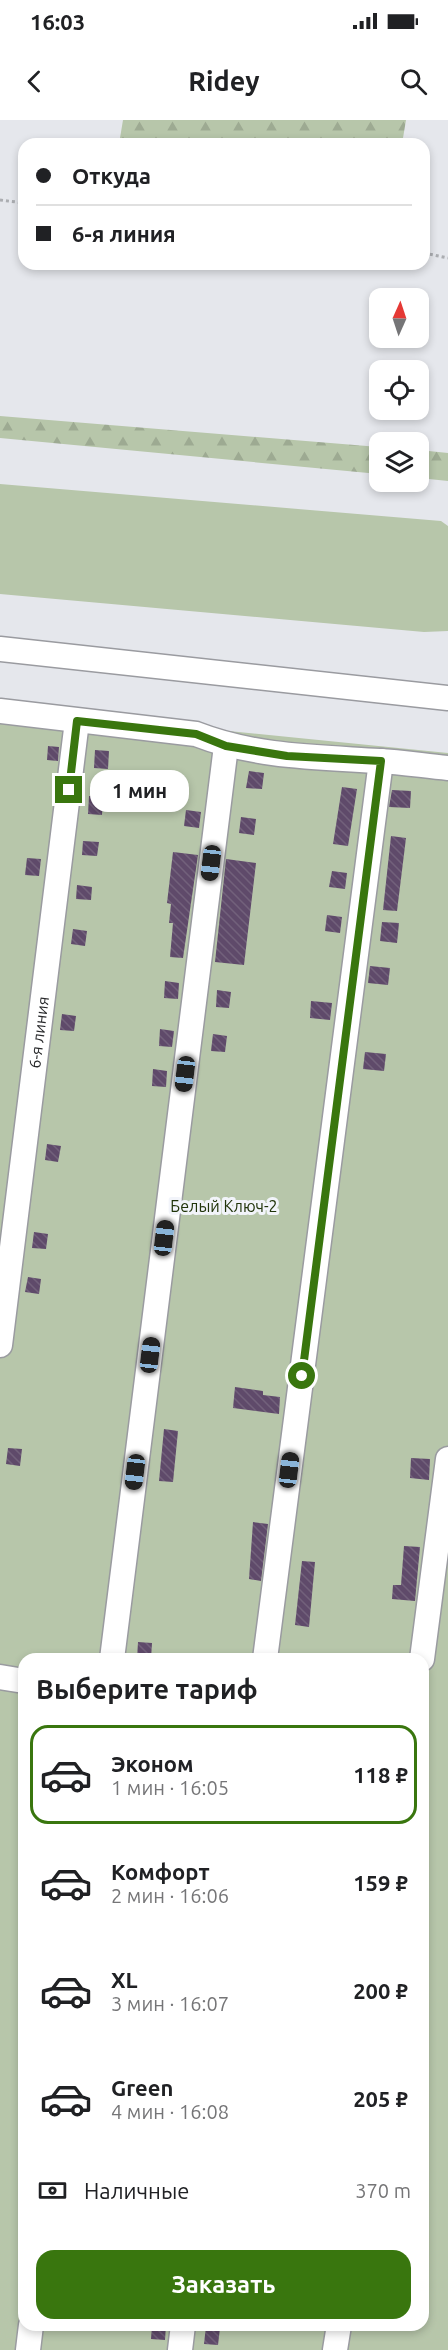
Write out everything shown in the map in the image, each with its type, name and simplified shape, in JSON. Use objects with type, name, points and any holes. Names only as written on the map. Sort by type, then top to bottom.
[{"type":"street","points":[[0,649],[448,698]]},
{"type":"street","points":[[0,711],[196,734],[226,746],[287,756],[381,761],[448,768]]},
{"type":"street","name":"6-я линия","points":[[0,1344],[77,721]]},
{"type":"street","points":[[113,1653],[226,746]]},
{"type":"street","points":[[266,1653],[381,761]]},
{"type":"street","points":[[423,1653],[448,1459]]},
{"type":"street","points":[[0,1677],[18,1680]]},
{"type":"street","points":[[28,2350],[30,2331]]},
{"type":"street","points":[[180,2350],[182,2331]]},
{"type":"street","points":[[335,2350],[338,2331]]},
{"type":"path","points":[[0,200],[18,202]]},
{"type":"path","points":[[430,254],[448,258]]},
{"type":"green space","points":[[123,120],[406,120],[403,138],[120,138]]},
{"type":"green space","points":[[0,416],[369,446],[369,473],[0,438]]},
{"type":"green space","points":[[429,451],[448,453],[448,481],[429,479]]},
{"type":"green space","points":[[0,484],[441,521],[448,526],[448,631],[424,632],[0,594]]},
{"type":"green space","name":"Белый Ключ-2","points":[[0,708],[448,753],[448,2350],[0,2350]]},
{"type":"building","points":[[48,746],[59,747],[58,761],[47,760]]},
{"type":"building","points":[[95,750],[109,751],[108,769],[94,768]]},
{"type":"building","points":[[249,771],[264,773],[262,789],[246,788]]},
{"type":"building","points":[[342,787],[357,789],[348,846],[333,844]]},
{"type":"building","points":[[392,790],[411,791],[410,808],[389,807]]},
{"type":"building","points":[[89,796],[103,797],[102,815],[88,814]]},
{"type":"building","points":[[186,810],[201,812],[199,828],[184,826]]},
{"type":"building","points":[[241,817],[256,819],[254,835],[239,833]]},
{"type":"building","points":[[391,836],[406,838],[397,911],[383,910]]},
{"type":"building","points":[[83,841],[99,842],[97,856],[82,855]]},
{"type":"building","points":[[173,852],[198,855],[183,958],[170,957],[173,923],[169,923],[171,904],[167,903]]},
{"type":"building","points":[[27,858],[41,859],[39,876],[25,875]]},
{"type":"building","points":[[226,859],[256,863],[244,965],[215,962]]},
{"type":"building","points":[[332,871],[347,873],[345,889],[329,887]]},
{"type":"building","points":[[77,885],[92,887],[91,900],[76,899]]},
{"type":"building","points":[[327,915],[342,917],[340,933],[325,931]]},
{"type":"building","points":[[382,922],[399,923],[397,943],[380,941]]},
{"type":"building","points":[[73,929],[87,931],[85,946],[71,944]]},
{"type":"building","points":[[370,966],[390,968],[388,985],[368,983]]},
{"type":"building","points":[[165,981],[179,983],[178,999],[164,998]]},
{"type":"building","points":[[217,990],[231,992],[229,1008],[216,1007]]},
{"type":"building","points":[[311,1001],[332,1003],[330,1020],[310,1018]]},
{"type":"building","points":[[62,1014],[76,1016],[74,1031],[60,1030]]},
{"type":"building","points":[[160,1029],[174,1031],[172,1047],[159,1046]]},
{"type":"building","points":[[213,1034],[227,1036],[225,1052],[211,1051]]},
{"type":"building","points":[[365,1052],[386,1054],[384,1071],[363,1069]]},
{"type":"building","points":[[153,1069],[167,1071],[166,1087],[152,1086]]},
{"type":"building","points":[[47,1144],[61,1146],[58,1162],[45,1160]]},
{"type":"building","points":[[34,1232],[48,1234],[46,1249],[32,1248]]},
{"type":"building","points":[[28,1277],[41,1279],[39,1294],[25,1292]]},
{"type":"building","points":[[235,1387],[263,1391],[263,1395],[280,1397],[279,1414],[233,1408]]},
{"type":"building","points":[[164,1429],[178,1431],[173,1482],[159,1481]]},
{"type":"building","points":[[8,1448],[22,1449],[20,1466],[6,1464]]},
{"type":"building","points":[[411,1458],[430,1459],[429,1480],[410,1478]]},
{"type":"building","points":[[253,1522],[268,1524],[261,1581],[249,1579]]},
{"type":"building","points":[[404,1546],[420,1547],[415,1601],[392,1599],[393,1585],[401,1585]]},
{"type":"building","points":[[302,1561],[315,1562],[309,1627],[295,1625]]},
{"type":"building","points":[[138,1642],[152,1643],[151,1653],[137,1653]]},
{"type":"building","points":[[152,2331],[166,2331],[165,2340],[151,2339]]},
{"type":"building","points":[[205,2331],[220,2331],[218,2345],[204,2344]]},
{"type":"route","points":[[69,790],[77,721],[196,734],[226,746],[287,756],[381,761],[302,1376]]}]
